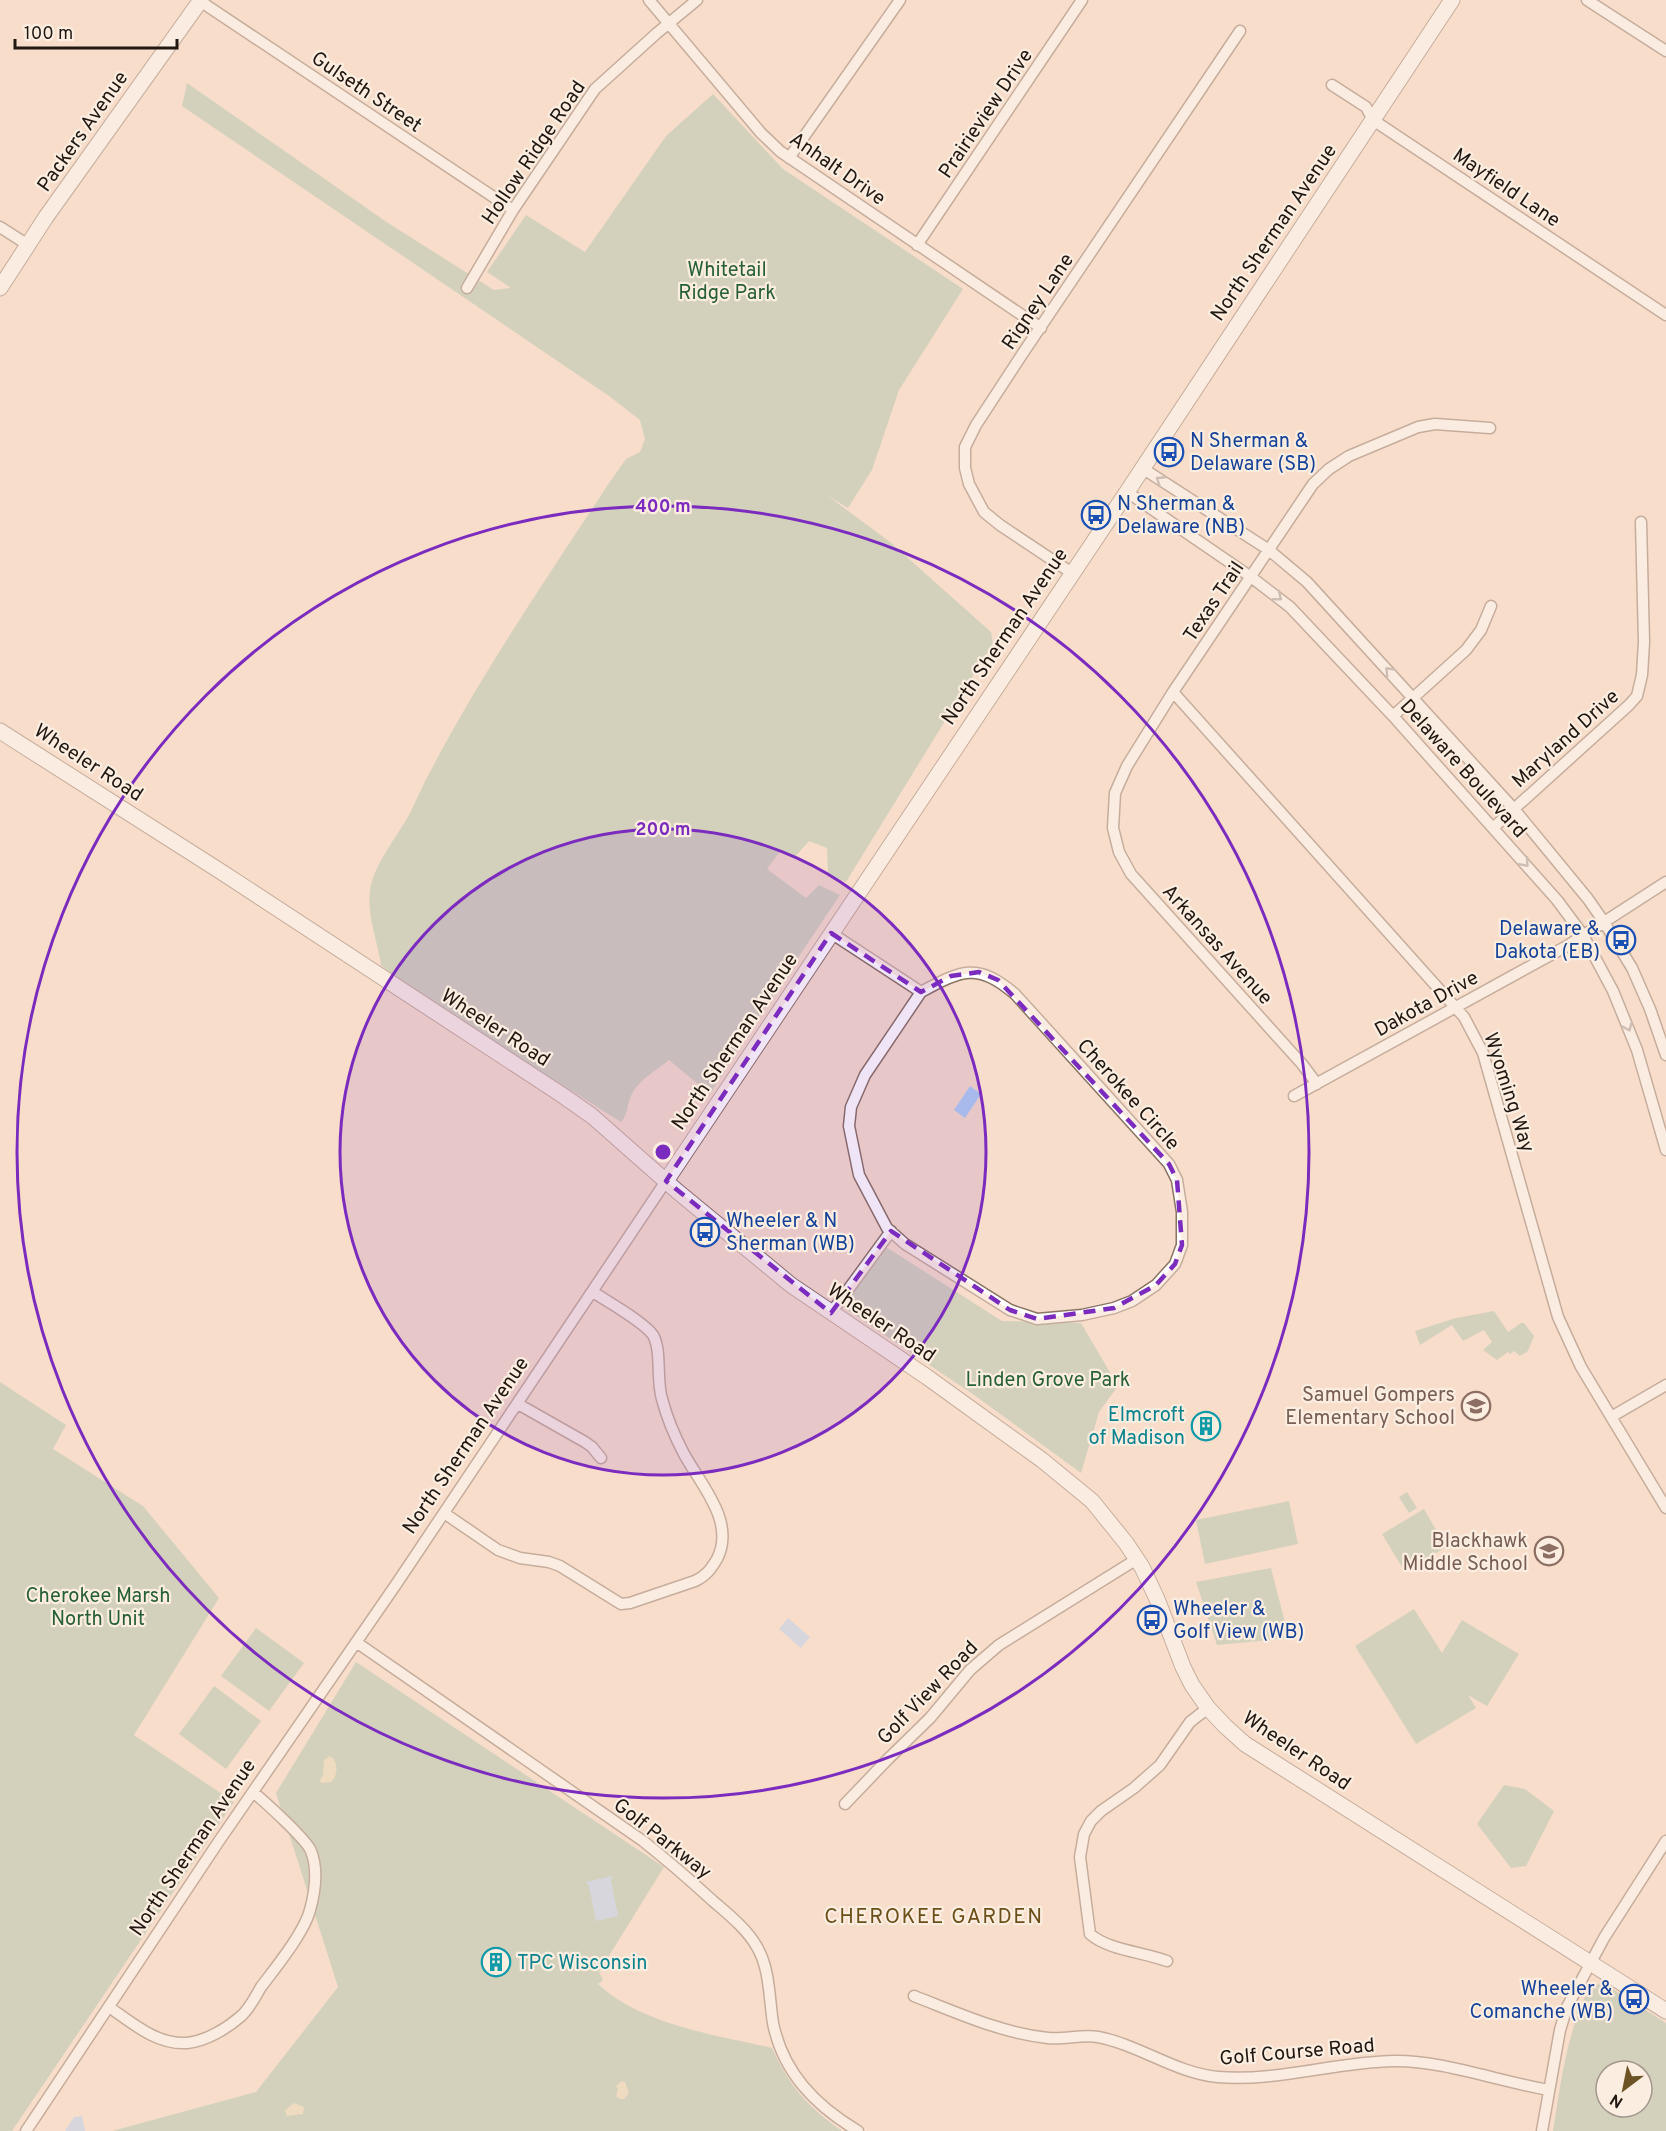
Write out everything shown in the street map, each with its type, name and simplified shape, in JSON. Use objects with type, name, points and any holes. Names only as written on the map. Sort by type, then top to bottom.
[{"type":"street","name":"Anhalt Drive","points":[[649,0],[761,134],[789,158],[1041,328]]},
{"type":"street","name":"Hollow Ridge Road","points":[[467,288],[513,210],[595,89],[697,0]]},
{"type":"street","points":[[789,158],[900,0]]},
{"type":"street","name":"Prairieview Drive","points":[[917,245],[1082,0]]},
{"type":"street","name":"North Sherman Avenue","points":[[26,2131],[593,1292],[1452,0]]},
{"type":"street","points":[[1587,0],[1666,51]]},
{"type":"street","name":"Gulseth Street","points":[[200,1],[513,210]]},
{"type":"street","name":"Packers Avenue","points":[[0,288],[28,244],[200,1]]},
{"type":"street","name":"Rigney Lane","points":[[1072,573],[984,512],[972,492],[965,468],[964,447],[976,425],[1240,31]]},
{"type":"street","name":"Mayfield Lane","points":[[1332,85],[1366,107],[1373,120],[1666,315]]},
{"type":"street","points":[[0,227],[28,244]]},
{"type":"street","name":"Texas Trail","points":[[1113,817],[1115,793],[1126,766],[1313,484],[1329,469],[1350,456],[1405,432],[1435,423],[1490,428]]},
{"type":"street","name":"Delaware Boulevard","points":[[1142,468],[1269,550],[1307,582],[1514,809],[1604,922],[1632,968],[1650,1009],[1666,1055]]},
{"type":"street","name":"Delaware Boulevard","points":[[1127,492],[1251,576],[1290,607],[1393,716],[1557,900],[1583,935],[1613,991],[1637,1050],[1666,1150]]},
{"type":"street","name":"Maryland Drive","points":[[1494,827],[1637,696],[1642,675],[1644,642],[1641,522]]},
{"type":"street","points":[[1393,716],[1477,638],[1491,606]]},
{"type":"street","name":"Wyoming Way","points":[[1173,692],[1468,1023],[1483,1053],[1557,1317],[1581,1367],[1666,1508]]},
{"type":"street","name":"Wheeler Road","points":[[0,731],[229,877],[592,1116],[791,1285],[927,1377],[1065,1478],[1109,1521],[1137,1559],[1158,1599],[1183,1667],[1208,1708],[1245,1744],[1666,2011]]},
{"type":"street","name":"Arkansas Avenue","points":[[1113,817],[1113,828],[1119,852],[1131,874],[1302,1064],[1317,1084]]},
{"type":"street","name":"Dakota Drive","points":[[1294,1096],[1583,935],[1666,882]]},
{"type":"street","points":[[831,933],[921,992]]},
{"type":"street","name":"Cherokee Circle","points":[[979,972],[998,980],[1015,994],[1169,1164],[1176,1180],[1182,1212],[1182,1245],[1175,1264],[1156,1285],[1132,1301],[1114,1308],[1082,1315],[1037,1319],[1010,1310],[905,1244],[891,1231],[859,1175],[849,1126],[851,1107],[865,1075],[921,992],[951,976],[979,972]]},
{"type":"street","points":[[831,1313],[891,1231]]},
{"type":"street","points":[[444,1514],[507,1555],[560,1566],[616,1602],[630,1603],[704,1577],[711,1569],[721,1550],[722,1532],[707,1491],[680,1446],[661,1396],[655,1339],[646,1328],[593,1292]]},
{"type":"street","points":[[1611,1417],[1666,1385]]},
{"type":"street","points":[[518,1404],[585,1442],[601,1458]]},
{"type":"street","name":"Golf View Road","points":[[845,1804],[930,1718],[970,1670],[999,1645],[1137,1559]]},
{"type":"street","name":"Golf Parkway","points":[[356,1642],[643,1841],[732,1917],[757,1946],[762,1957],[774,2024],[792,2073],[820,2104],[858,2131]]},
{"type":"street","points":[[1167,1961],[1101,1942],[1090,1934],[1080,1857],[1082,1842],[1091,1821],[1149,1776],[1160,1765],[1190,1722],[1208,1708]]},
{"type":"street","points":[[110,2007],[154,2037],[187,2043],[216,2034],[242,2016],[301,1929],[310,1912],[315,1875],[311,1849],[253,1792]]},
{"type":"street","points":[[1542,2131],[1563,2019],[1572,1997],[1632,1892],[1666,1841]]},
{"type":"street","name":"Golf Course Road","points":[[914,1996],[991,2026],[1047,2038],[1096,2037],[1179,2068],[1217,2077],[1258,2076],[1342,2064],[1394,2061],[1444,2067],[1549,2090]]},
{"type":"highlighted area","points":[[831,933],[921,992],[951,976],[979,972],[998,980],[1169,1164],[1177,1180],[1182,1245],[1175,1264],[1156,1285],[1114,1308],[1037,1319],[1010,1310],[891,1231],[831,1313],[666,1181]]},
{"type":"green space","name":"Whitetail Ridge Park","points":[[187,83],[388,223],[494,290],[511,288],[487,272],[526,215],[585,252],[666,136],[713,94],[783,169],[963,289],[899,390],[872,470],[848,508],[828,496],[890,542],[991,632],[993,643],[846,882],[828,875],[827,848],[809,841],[794,858],[781,850],[767,869],[806,898],[819,885],[840,895],[746,1035],[710,1094],[669,1060],[638,1085],[621,1122],[403,985],[381,965],[370,915],[371,885],[384,855],[407,818],[471,698],[516,626],[626,459],[640,452],[645,439],[640,420],[609,396],[182,106]]},
{"type":"green space","name":"Linden Grove Park","points":[[886,1247],[1002,1321],[1081,1323],[1118,1386],[1099,1412],[1081,1473],[977,1397],[843,1307]]},
{"type":"green space","points":[[1494,1311],[1508,1332],[1524,1323],[1534,1336],[1528,1351],[1520,1356],[1514,1351],[1510,1354],[1508,1352],[1497,1360],[1483,1350],[1492,1342],[1484,1330],[1463,1341],[1452,1325],[1420,1345],[1415,1331],[1456,1318]]},
{"type":"green space","name":"Cherokee Marsh North Unit","points":[[0,1382],[66,1425],[53,1449],[143,1506],[219,1598],[134,1735],[234,1802],[12,2131],[0,2131]]},
{"type":"green space","points":[[1407,1492],[1417,1508],[1409,1513],[1399,1497]]},
{"type":"green space","points":[[1289,1501],[1298,1544],[1205,1564],[1196,1520]]},
{"type":"green space","points":[[1424,1509],[1446,1547],[1405,1572],[1382,1534]]},
{"type":"green space","points":[[1271,1568],[1289,1638],[1217,1645],[1196,1582]]},
{"type":"green space","points":[[1414,1609],[1442,1653],[1462,1620],[1519,1654],[1487,1706],[1468,1695],[1476,1708],[1416,1744],[1355,1646]]},
{"type":"green space","points":[[256,1628],[304,1663],[269,1711],[221,1676]]},
{"type":"green space","name":"TPC Wisconsin","points":[[356,1662],[664,1867],[599,1972],[603,1980],[598,1984],[616,1998],[658,2019],[680,2027],[772,2048],[801,2095],[842,2131],[112,2131],[256,2092],[338,1987],[276,1793]]},
{"type":"green space","points":[[214,1686],[261,1721],[226,1769],[179,1734]]},
{"type":"green space","points":[[1504,1785],[1525,1789],[1554,1811],[1526,1866],[1511,1868],[1477,1824]]},
{"type":"green space","points":[[1606,1985],[1666,2023],[1666,2131],[1553,2131],[1570,2038],[1590,1986]]},
{"type":"sand","points":[[330,1756],[336,1765],[335,1776],[331,1782],[321,1783],[324,1760]]},
{"type":"sand","points":[[622,2081],[625,2082],[629,2093],[624,2099],[620,2099],[616,2096],[618,2089],[616,2086]]},
{"type":"sand","points":[[294,2103],[304,2107],[303,2114],[287,2116],[285,2110]]},
{"type":"water","points":[[970,1086],[981,1094],[965,1118],[954,1110]]},
{"type":"water","points":[[788,1618],[810,1637],[801,1648],[779,1629]]},
{"type":"water","points":[[612,1876],[618,1916],[596,1921],[589,1886],[586,1882]]},
{"type":"water","points":[[82,2116],[85,2131],[65,2131],[74,2117]]},
{"type":"place","name":"N Sherman & Delaware (SB)","points":[[1169,452]]},
{"type":"place","name":"N Sherman & Delaware (NB)","points":[[1096,515]]},
{"type":"place","name":"Delaware & Dakota (EB)","points":[[1621,940]]},
{"type":"place","name":"Wheeler & N Sherman (WB)","points":[[705,1232]]},
{"type":"place","name":"Samuel Gompers Elementary School","points":[[1476,1406]]},
{"type":"place","name":"Elmcroft of Madison","points":[[1206,1426]]},
{"type":"place","name":"Blackhawk Middle School","points":[[1549,1551]]},
{"type":"place","name":"Wheeler & Golf View (WB)","points":[[1152,1620]]},
{"type":"place","name":"TPC Wisconsin","points":[[496,1962]]},
{"type":"place","name":"Wheeler & Comanche (WB)","points":[[1634,1999]]},
{"type":"district","name":"CHEROKEE GARDEN","points":[[934,1916]]}]
